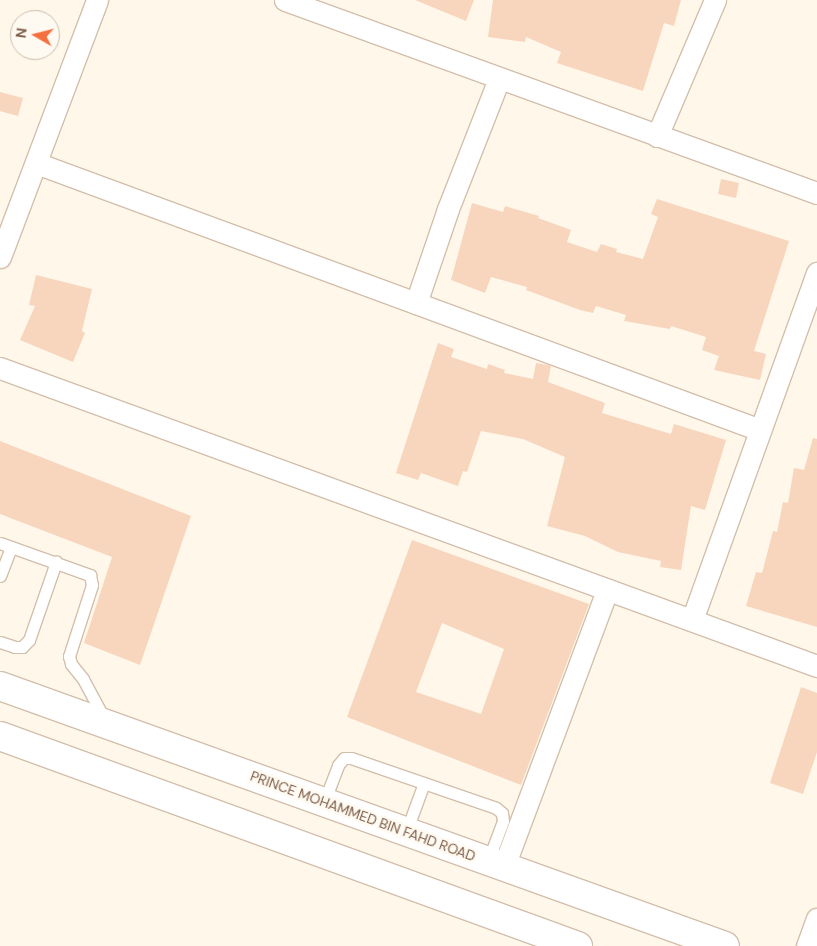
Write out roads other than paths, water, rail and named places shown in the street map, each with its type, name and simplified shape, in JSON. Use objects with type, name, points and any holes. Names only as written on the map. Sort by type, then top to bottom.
[{"type":"street","points":[[0,258],[97,0]]},
{"type":"street","points":[[285,0],[817,193]]},
{"type":"street","points":[[657,136],[715,0]]},
{"type":"street","points":[[416,303],[448,209],[499,78]]},
{"type":"street","points":[[36,163],[760,430]]},
{"type":"street","points":[[692,620],[817,273]]},
{"type":"street","points":[[0,368],[817,666]]},
{"type":"street","points":[[496,864],[608,590]]},
{"type":"street","name":"PRINCE MOHAMMED BIN FAHD ROAD","points":[[0,686],[725,946]]},
{"type":"street","points":[[0,736],[578,946]]},
{"type":"street","points":[[807,946],[817,919]]},
{"type":"lane","points":[[0,576],[5,545],[56,562],[90,576],[92,585],[69,656],[70,664],[82,679],[108,724]]},
{"type":"lane","points":[[0,642],[15,647],[22,647],[29,640],[56,562]]},
{"type":"lane","points":[[324,802],[338,765],[344,758],[351,758],[496,808],[502,813],[502,821],[496,864]]},
{"type":"lane","points":[[406,832],[424,783]]}]
